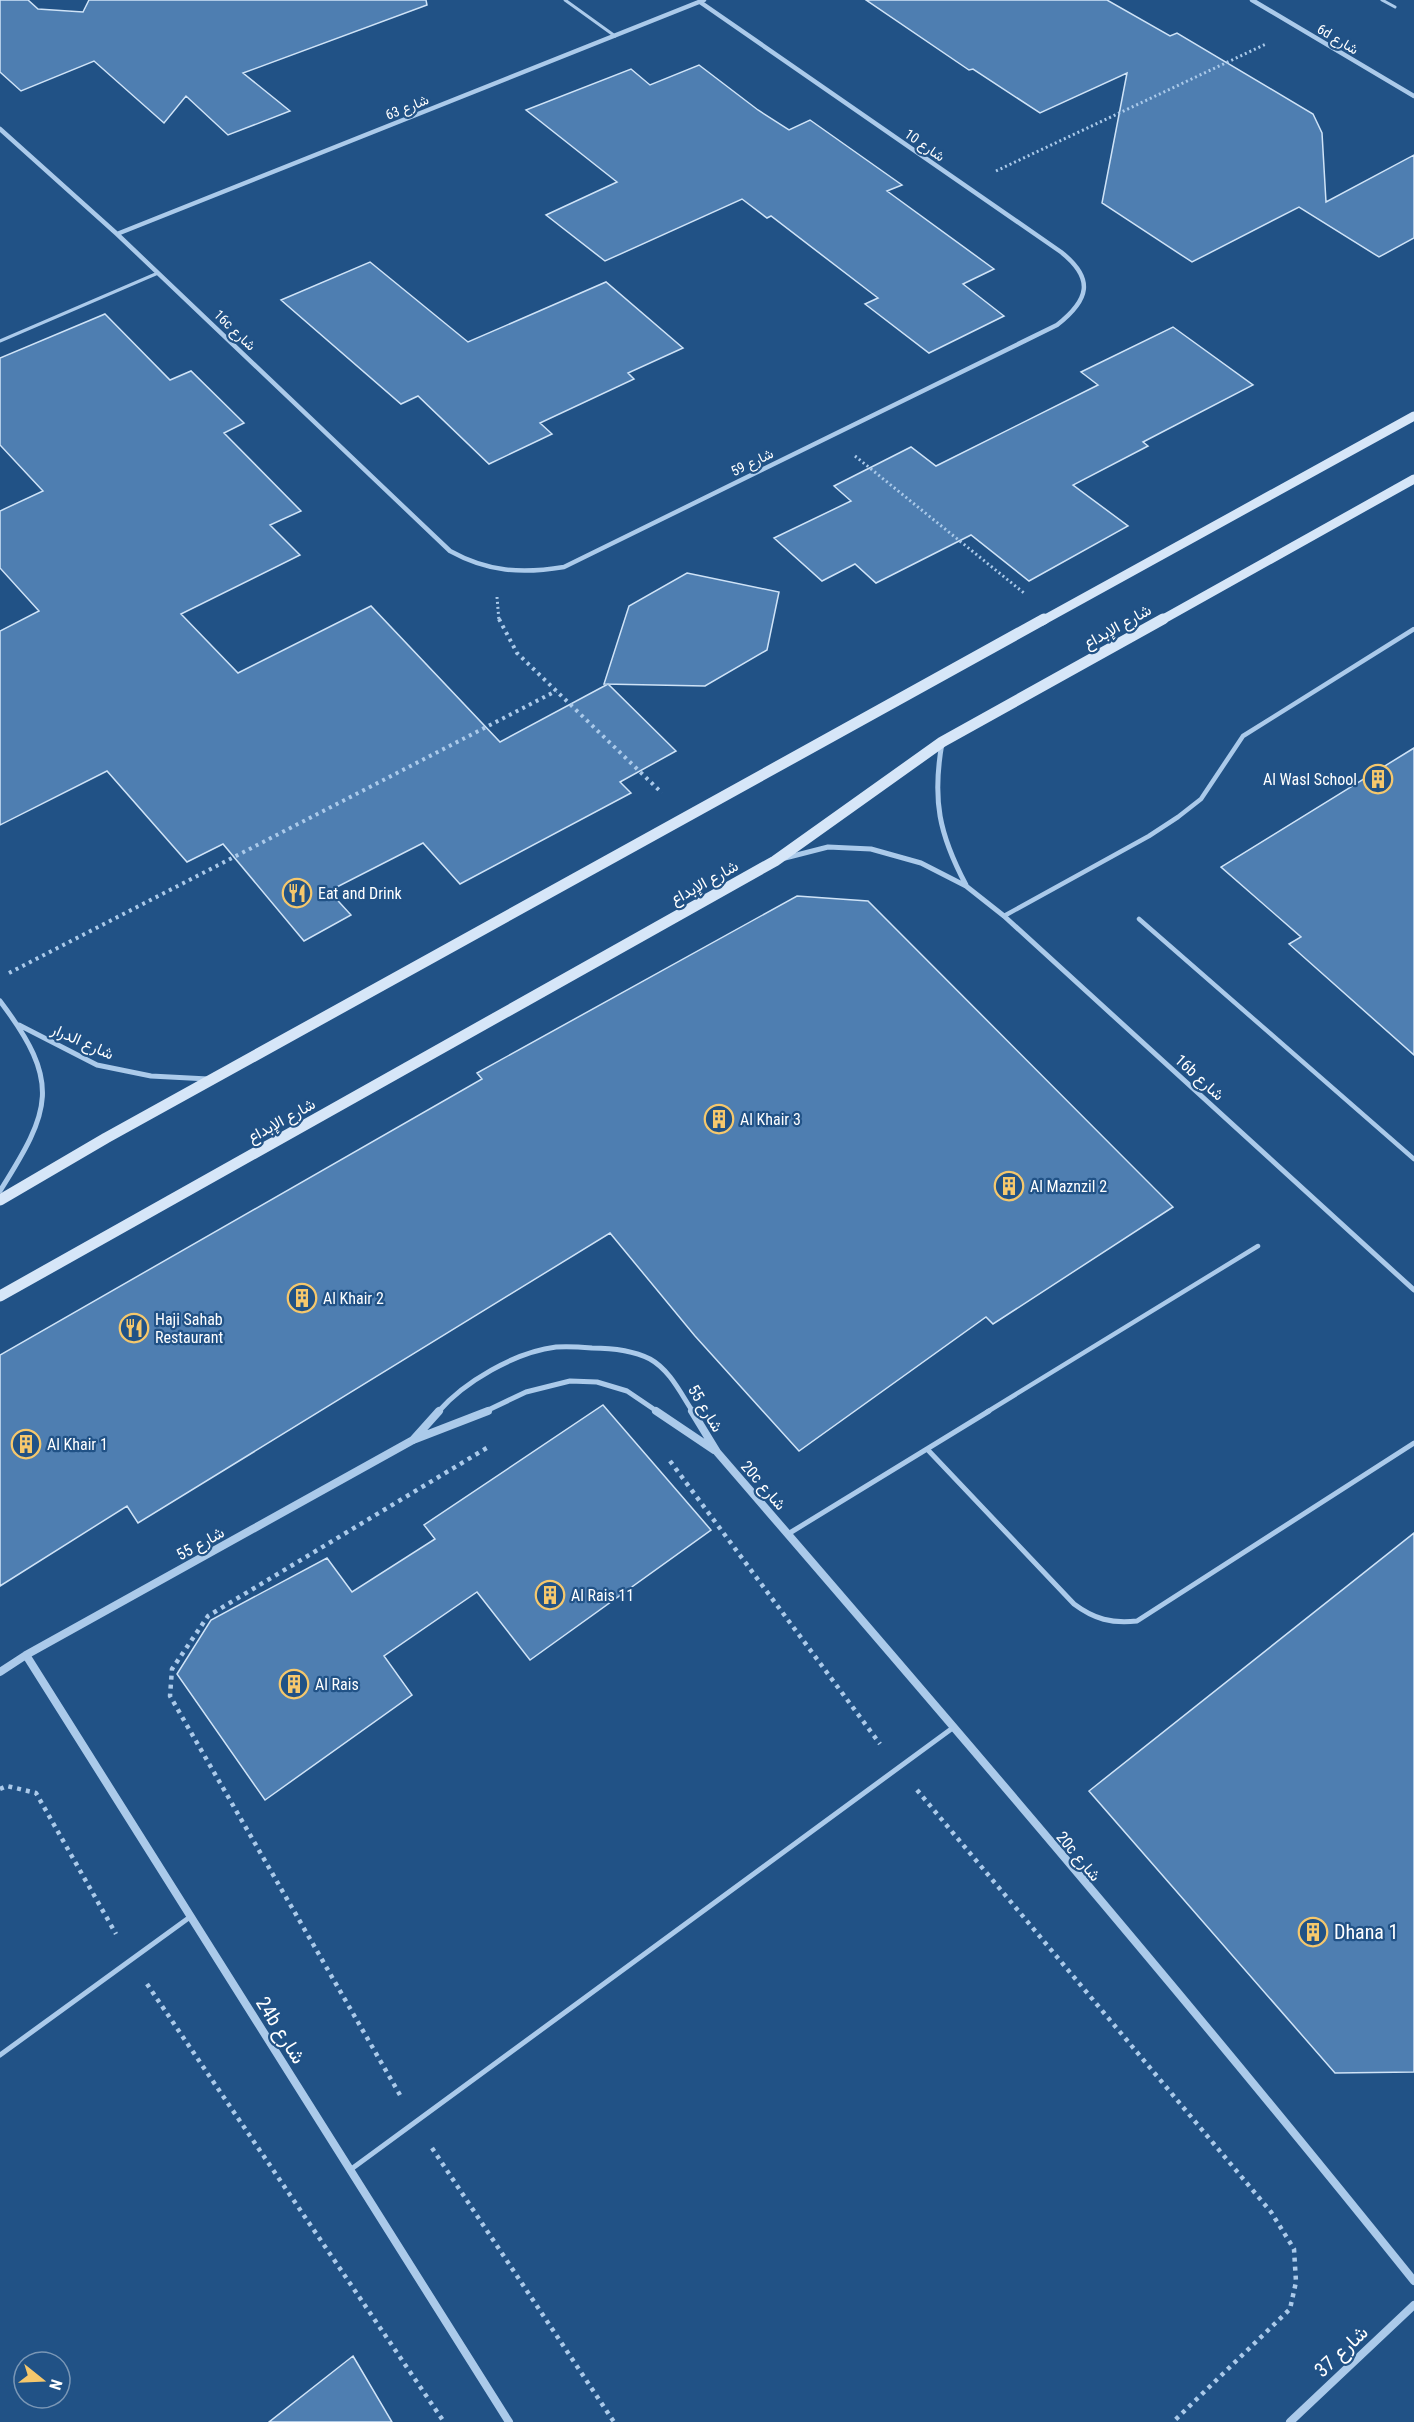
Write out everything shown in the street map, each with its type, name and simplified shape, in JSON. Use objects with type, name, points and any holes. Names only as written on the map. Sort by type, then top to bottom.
[{"type":"main road","points":[[0,1200],[212,1079],[686,816],[1414,416]]},
{"type":"main road","name":"شارع الإبداع","points":[[0,1296],[776,861],[942,742],[1414,479]]},
{"type":"street","name":"6d شارع","points":[[1252,0],[1414,96]]},
{"type":"street","name":"شارع 63","points":[[117,234],[702,1]]},
{"type":"street","name":"شارع 10","points":[[702,1],[1061,252],[1080,269],[1086,290],[1077,309],[1057,325]]},
{"type":"street","name":"16c شارع","points":[[0,129],[117,234],[450,551]]},
{"type":"street","name":"شارع 59","points":[[450,551],[473,565],[502,572],[534,573],[564,567],[1057,325]]},
{"type":"street","name":"16b شارع","points":[[942,742],[935,777],[937,813],[947,850],[966,886]]},
{"type":"street","name":"16b شارع","points":[[776,861],[828,847],[871,849],[921,863],[966,886],[1004,916],[1414,1290]]},
{"type":"street","name":"شارع الدرار","points":[[0,1000],[18,1025],[40,1070],[43,1102],[33,1136],[0,1191]]},
{"type":"street","name":"شارع الدرار","points":[[18,1025],[97,1065],[152,1076],[212,1079]]},
{"type":"street","name":"شارع 55","points":[[414,1440],[449,1399],[477,1378],[533,1352],[557,1347],[584,1347],[628,1351],[652,1360],[672,1378],[717,1452]]},
{"type":"street","name":"شارع 55","points":[[0,1672],[26,1655],[414,1440],[497,1407],[526,1392],[570,1381],[597,1382],[627,1391],[717,1452]]},
{"type":"street","name":"20c شارع","points":[[717,1452],[954,1727],[1313,2155],[1414,2282]]},
{"type":"street","name":"24b شارع","points":[[26,1655],[509,2422]]},
{"type":"street","name":"شارع 37","points":[[1290,2422],[1414,2305]]},
{"type":"lane","points":[[565,0],[615,36]]},
{"type":"lane","points":[[1382,0],[1395,7]]},
{"type":"lane","points":[[0,341],[158,273]]},
{"type":"lane","points":[[1004,916],[1149,836],[1178,817],[1201,799],[1243,736],[1414,629]]},
{"type":"lane","points":[[1139,919],[1414,1159]]},
{"type":"lane","points":[[788,1534],[1258,1246]]},
{"type":"lane","points":[[927,1449],[1074,1604],[1087,1615],[1103,1622],[1121,1624],[1137,1622],[1414,1443]]},
{"type":"lane","points":[[350,2170],[954,1727]]},
{"type":"lane","points":[[0,2055],[190,1917]]},
{"type":"path","points":[[966,186],[1300,28]]},
{"type":"path","points":[[831,436],[1053,616]]},
{"type":"path","points":[[502,572],[496,602],[499,620],[506,638],[517,653],[686,816]]},
{"type":"path","points":[[0,977],[556,691]]},
{"type":"path","points":[[501,1440],[208,1616],[172,1669],[170,1696],[415,2122],[614,2422]]},
{"type":"path","points":[[667,1456],[898,1768],[1271,2212],[1294,2249],[1296,2282],[1290,2310],[1173,2422]]},
{"type":"path","points":[[0,1789],[7,1786],[36,1793],[131,1960],[444,2422]]},
{"type":"building","points":[[0,0],[28,0],[38,9],[83,12],[89,0],[426,0],[427,5],[243,73],[290,111],[228,135],[186,96],[164,123],[94,61],[21,91],[0,72]]},
{"type":"building","points":[[866,0],[1107,0],[1170,36],[1177,33],[1313,114],[1322,133],[1326,202],[1414,155],[1414,238],[1379,257],[1299,207],[1192,262],[1102,203],[1127,73],[1040,113],[973,69],[969,70]]},
{"type":"building","points":[[699,65],[758,110],[789,130],[810,120],[902,185],[887,191],[994,269],[963,284],[1004,316],[929,353],[865,304],[878,298],[771,216],[767,218],[742,199],[605,261],[546,215],[617,182],[526,110],[631,69],[650,85]]},
{"type":"building","points":[[370,262],[468,342],[606,282],[683,348],[628,373],[634,379],[540,423],[552,434],[489,464],[418,396],[401,404],[281,300]]},
{"type":"building","points":[[105,314],[170,380],[191,371],[244,423],[224,433],[301,511],[270,525],[300,555],[181,614],[238,673],[371,606],[500,742],[608,684],[676,751],[620,782],[631,793],[460,884],[423,843],[329,891],[351,915],[304,941],[223,844],[187,862],[107,771],[0,825],[0,631],[39,611],[0,568],[0,511],[43,491],[0,445],[0,358]]},
{"type":"building","points":[[1173,327],[1253,385],[1143,442],[1148,446],[1073,485],[1128,526],[1029,581],[971,535],[876,583],[855,564],[822,581],[774,538],[851,501],[834,486],[911,447],[936,466],[1098,385],[1081,372]]},
{"type":"building","points":[[687,573],[779,592],[767,650],[705,686],[604,684],[629,606]]},
{"type":"building","points":[[1414,748],[1414,1055],[1289,944],[1301,937],[1221,867]]},
{"type":"building","points":[[797,896],[868,901],[1173,1207],[993,1324],[986,1317],[799,1451],[695,1336],[610,1233],[138,1523],[127,1506],[0,1586],[0,1355],[482,1079],[477,1073]]},
{"type":"building","points":[[603,1405],[711,1530],[530,1660],[477,1592],[384,1656],[412,1695],[265,1800],[177,1674],[211,1620],[327,1558],[352,1592],[435,1539],[424,1525]]},
{"type":"building","name":"Dhana 1","points":[[1414,1533],[1414,2072],[1335,2073],[1089,1791]]},
{"type":"building","points":[[353,2356],[392,2422],[269,2422]]},
{"type":"place","name":"Al Wasl School","points":[[1378,779]]},
{"type":"place","name":"Eat and Drink","points":[[297,893]]},
{"type":"place","name":"Al Khair 3","points":[[719,1119]]},
{"type":"place","name":"Al Maznzil 2","points":[[1009,1186]]},
{"type":"place","name":"Al Khair 2","points":[[302,1298]]},
{"type":"place","name":"Haji Sahab Restaurant","points":[[134,1328]]},
{"type":"place","name":"Al Khair 1","points":[[26,1444]]},
{"type":"place","name":"Al Rais 11","points":[[550,1595]]},
{"type":"place","name":"Al Rais","points":[[294,1684]]},
{"type":"place","name":"Dhana 1","points":[[1313,1932]]}]
